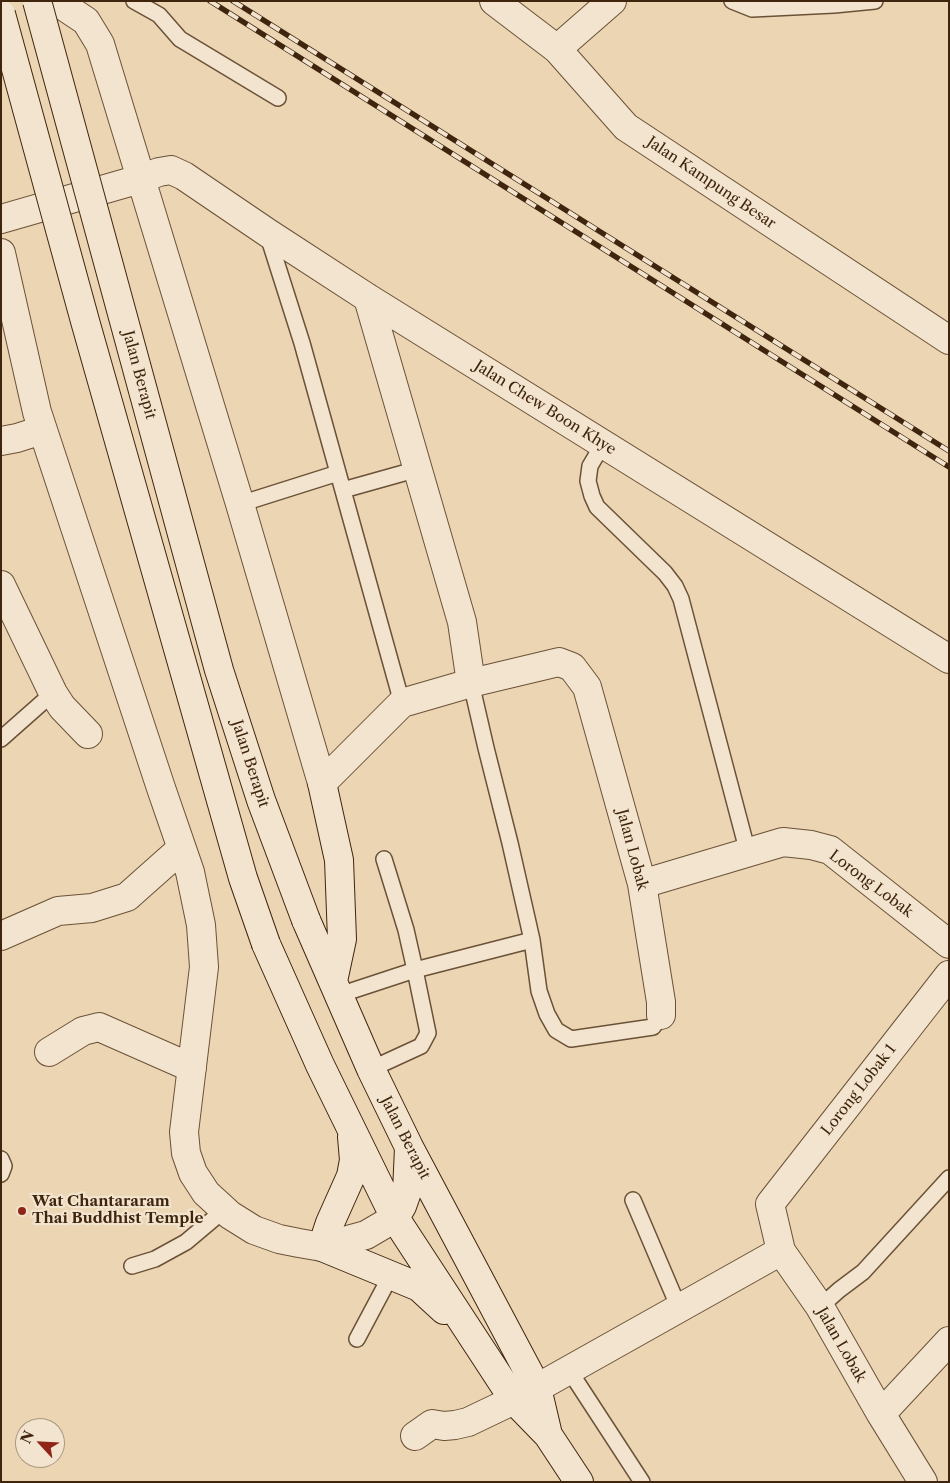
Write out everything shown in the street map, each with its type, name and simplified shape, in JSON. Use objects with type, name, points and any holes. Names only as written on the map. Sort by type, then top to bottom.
[{"type":"street","name":"Jalan Berapit","points":[[37,1],[220,670],[261,800],[306,920],[371,1069],[409,1147],[537,1388],[548,1435],[579,1482]]},
{"type":"street","points":[[56,1],[86,21],[100,44],[240,504],[322,783],[339,860],[342,939],[336,988]]},
{"type":"street","name":"Jalan Kampung Besar","points":[[494,1],[557,50],[626,126],[949,340]]},
{"type":"street","points":[[557,50],[612,1]]},
{"type":"street","points":[[1,14],[85,321],[232,840],[266,944],[320,1065],[395,1218],[514,1400],[548,1435]]},
{"type":"street","name":"Jalan Chew Boon Khye","points":[[1,219],[159,172],[171,170],[184,176],[368,298],[949,660]]},
{"type":"street","points":[[1,253],[42,430],[190,872],[201,925],[204,967],[184,1132],[186,1153],[193,1173],[206,1193],[224,1210],[254,1230],[279,1239],[322,1247],[419,1287],[469,1333]]},
{"type":"street","points":[[322,783],[402,703],[471,683],[462,622],[368,298]]},
{"type":"street","points":[[1,441],[42,430]]},
{"type":"street","points":[[1,585],[53,693],[62,707],[88,734]]},
{"type":"street","name":"Jalan Lobak","points":[[471,683],[559,662],[572,667],[588,687],[642,884],[661,1002],[661,1015]]},
{"type":"street","name":"Lorong Lobak","points":[[642,884],[783,842],[811,845],[830,850],[949,944]]},
{"type":"street","points":[[1,936],[58,911],[92,908],[127,897],[181,849]]},
{"type":"street","name":"Lorong Lobak 1","points":[[770,1204],[949,975]]},
{"type":"street","points":[[49,1052],[83,1031],[99,1027],[192,1068]]},
{"type":"street","points":[[322,1247],[330,1223],[351,1176],[354,1160],[352,1131]]},
{"type":"street","points":[[322,1247],[366,1235],[395,1218],[407,1192],[409,1147]]},
{"type":"street","name":"Jalan Lobak","points":[[770,1204],[781,1251],[820,1307],[881,1414],[923,1482]]},
{"type":"street","points":[[537,1388],[781,1251]]},
{"type":"street","points":[[881,1414],[949,1341]]},
{"type":"street","points":[[415,1436],[432,1424],[444,1426],[462,1424],[514,1400]]},
{"type":"lane","points":[[134,1],[159,15],[180,40],[278,98]]},
{"type":"lane","points":[[732,1],[752,9],[875,1]]},
{"type":"lane","points":[[268,233],[302,342],[402,703]]},
{"type":"lane","points":[[603,444],[590,466],[588,481],[592,496],[598,507],[665,573],[675,586],[686,617],[748,852]]},
{"type":"lane","points":[[343,490],[418,469]]},
{"type":"lane","points":[[240,504],[338,473]]},
{"type":"lane","points":[[471,683],[532,940],[539,991],[547,1014],[556,1030],[571,1039],[653,1027],[661,1015]]},
{"type":"lane","points":[[1,739],[53,693]]},
{"type":"lane","points":[[371,1069],[421,1046],[428,1033],[406,930],[384,859]]},
{"type":"lane","points":[[336,988],[532,940]]},
{"type":"lane","points":[[1,1159],[4,1166],[1,1174]]},
{"type":"lane","points":[[820,1307],[863,1272],[949,1178]]},
{"type":"lane","points":[[633,1200],[679,1308]]},
{"type":"lane","points":[[132,1266],[155,1259],[186,1242],[224,1210]]},
{"type":"lane","points":[[357,1339],[391,1274]]},
{"type":"lane","points":[[569,1370],[642,1482]]},
{"type":"railway","points":[[210,1],[949,467]]},
{"type":"railway","points":[[233,1],[949,451]]},
{"type":"place","name":"Wat Chantararam Thai Buddhist Temple","points":[[22,1211]]}]
